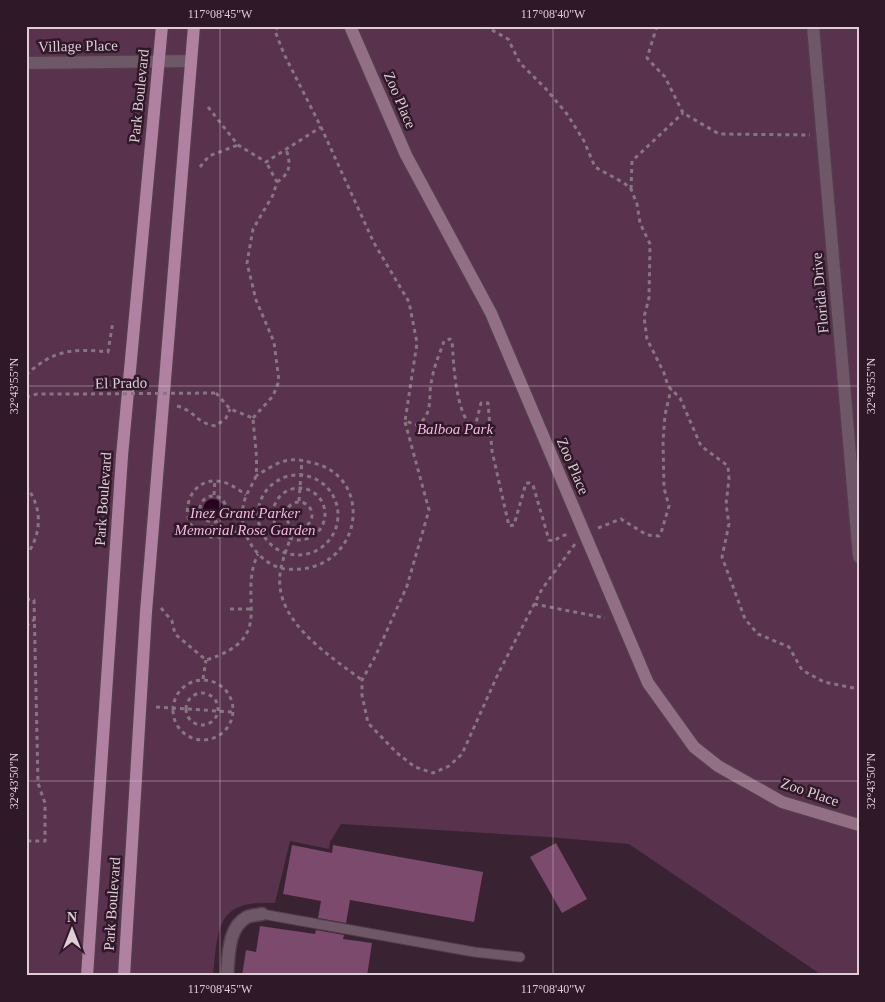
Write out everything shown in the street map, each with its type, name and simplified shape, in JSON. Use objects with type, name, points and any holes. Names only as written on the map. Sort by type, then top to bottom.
[{"type":"main road","name":"Park Boulevard","points":[[87,976],[122,456],[162,26]]},
{"type":"main road","name":"Park Boulevard","points":[[124,976],[146,612],[194,26]]},
{"type":"main road","name":"Zoo Place","points":[[350,26],[406,155],[491,313],[648,683],[694,747],[718,766],[782,802],[859,825]]},
{"type":"street","name":"Florida Drive","points":[[812,26],[859,557]]},
{"type":"street","name":"Village Place","points":[[26,63],[191,61]]},
{"type":"street","points":[[227,976],[231,939],[239,925],[247,917],[262,914]]},
{"type":"lane","points":[[262,914],[474,952],[520,957]]},
{"type":"path","points":[[278,26],[275,31],[284,54],[374,243],[409,302],[417,343],[405,421],[429,510],[407,586],[375,657],[362,680],[363,706],[368,723],[397,753],[415,767],[433,773],[449,766],[462,754],[498,674],[542,589],[584,532]]},
{"type":"path","points":[[485,26],[508,39],[520,63],[543,85],[567,114],[584,141],[598,171],[624,182],[631,189],[637,204],[640,223],[649,239],[650,248],[649,298],[644,316],[644,330],[671,390],[680,398],[701,446],[728,466],[729,479],[726,504],[729,524],[722,557],[745,619],[758,634],[789,647],[802,670],[824,682],[859,688]]},
{"type":"path","points":[[657,26],[647,58],[665,77],[683,113],[719,134],[822,135]]},
{"type":"path","points":[[208,107],[238,145],[266,162],[277,182]]},
{"type":"path","points":[[631,189],[632,161],[683,113]]},
{"type":"path","points":[[266,162],[320,127]]},
{"type":"path","points":[[200,167],[209,156],[238,145]]},
{"type":"path","points":[[256,476],[290,460],[302,460],[320,464],[334,473],[344,485],[352,501],[354,518],[350,534],[343,548],[330,560],[316,567],[299,570],[280,568],[258,554],[249,542],[244,529],[242,514],[246,495],[256,476],[253,418],[274,396],[279,381],[274,342],[256,300],[247,263],[253,228],[273,195],[277,182],[286,176],[289,170],[290,161],[286,149]]},
{"type":"path","points":[[26,375],[38,364],[61,352],[81,349],[108,352],[113,321]]},
{"type":"path","points":[[405,421],[417,425],[424,420],[430,408],[431,380],[444,341],[450,339],[452,342],[455,378],[462,407],[472,428],[476,423],[481,403],[485,401],[488,403],[492,451],[509,526],[514,525],[526,483],[530,483],[533,485],[550,540],[554,541],[561,536],[584,532],[621,519],[651,537],[659,536],[661,533],[670,506],[664,488],[663,453],[664,423],[671,390]]},
{"type":"path","name":"El Prado","points":[[26,397],[37,394],[216,393],[230,409]]},
{"type":"path","points":[[668,400],[680,398]]},
{"type":"path","points":[[177,406],[187,409],[203,424],[216,426],[226,418],[230,409],[253,418]]},
{"type":"path","points":[[299,501],[302,460]]},
{"type":"path","points":[[301,475],[323,484],[332,492],[338,510],[336,528],[331,539],[311,553],[298,555],[286,553],[275,547],[266,538],[260,527],[258,514],[260,502],[266,490],[276,482],[287,476],[301,475]]},
{"type":"path","points":[[244,529],[223,537],[211,537],[197,531],[191,525],[186,508],[192,492],[198,486],[215,480],[224,482],[246,495]]},
{"type":"path","points":[[214,495],[215,480]]},
{"type":"path","points":[[26,486],[36,503],[39,522],[36,540],[26,556]]},
{"type":"path","points":[[300,489],[317,496],[324,511],[324,519],[321,527],[308,538],[291,539],[278,530],[273,514],[278,498],[285,492],[300,489]]},
{"type":"path","points":[[214,495],[222,498],[227,509],[224,517],[213,522],[202,515],[200,506],[205,498],[214,495]]},
{"type":"path","points":[[299,501],[307,504],[313,516],[305,527],[295,528],[286,520],[286,511],[291,504],[299,501]]},
{"type":"path","points":[[211,537],[213,522]]},
{"type":"path","points":[[295,528],[280,568],[280,587],[286,611],[328,655],[362,680]]},
{"type":"path","points":[[206,660],[224,654],[240,643],[248,632],[252,609],[251,568],[258,554]]},
{"type":"path","points":[[26,600],[34,600],[38,783],[45,803],[45,841],[26,841]]},
{"type":"path","points":[[534,604],[605,619]]},
{"type":"path","points":[[161,608],[172,621],[175,634],[206,660]]},
{"type":"path","points":[[230,609],[252,609]]},
{"type":"path","points":[[26,626],[35,620]]},
{"type":"path","points":[[203,679],[206,660]]},
{"type":"path","points":[[203,679],[213,681],[228,693],[233,712],[230,722],[216,737],[196,739],[186,735],[178,728],[172,708],[174,699],[186,685],[203,679]]},
{"type":"path","points":[[204,694],[216,701],[218,711],[213,720],[204,725],[194,722],[187,709],[190,699],[204,694]]},
{"type":"path","points":[[156,707],[233,712]]},
{"type":"green space","name":"Balboa Park","points":[[26,26],[859,26],[859,976],[823,976],[629,844],[341,824],[330,842],[329,849],[290,841],[275,903],[256,903],[241,906],[231,912],[224,920],[216,944],[213,976],[26,976]]},
{"type":"shaded area","points":[[213,499],[220,502],[223,509],[220,516],[213,519],[206,516],[203,509],[206,502]]},
{"type":"building","points":[[556,843],[587,899],[562,913],[530,857]]},
{"type":"building","points":[[292,845],[332,853],[333,845],[483,872],[474,922],[350,900],[346,923],[318,918],[321,901],[283,894]]},
{"type":"building","points":[[260,926],[315,934],[316,930],[344,935],[343,939],[372,943],[367,976],[242,976],[246,950],[256,952]]},
{"type":"park label","name":"Inez Grant Parker Memorial Rose Garden","points":[[245,522]]}]
